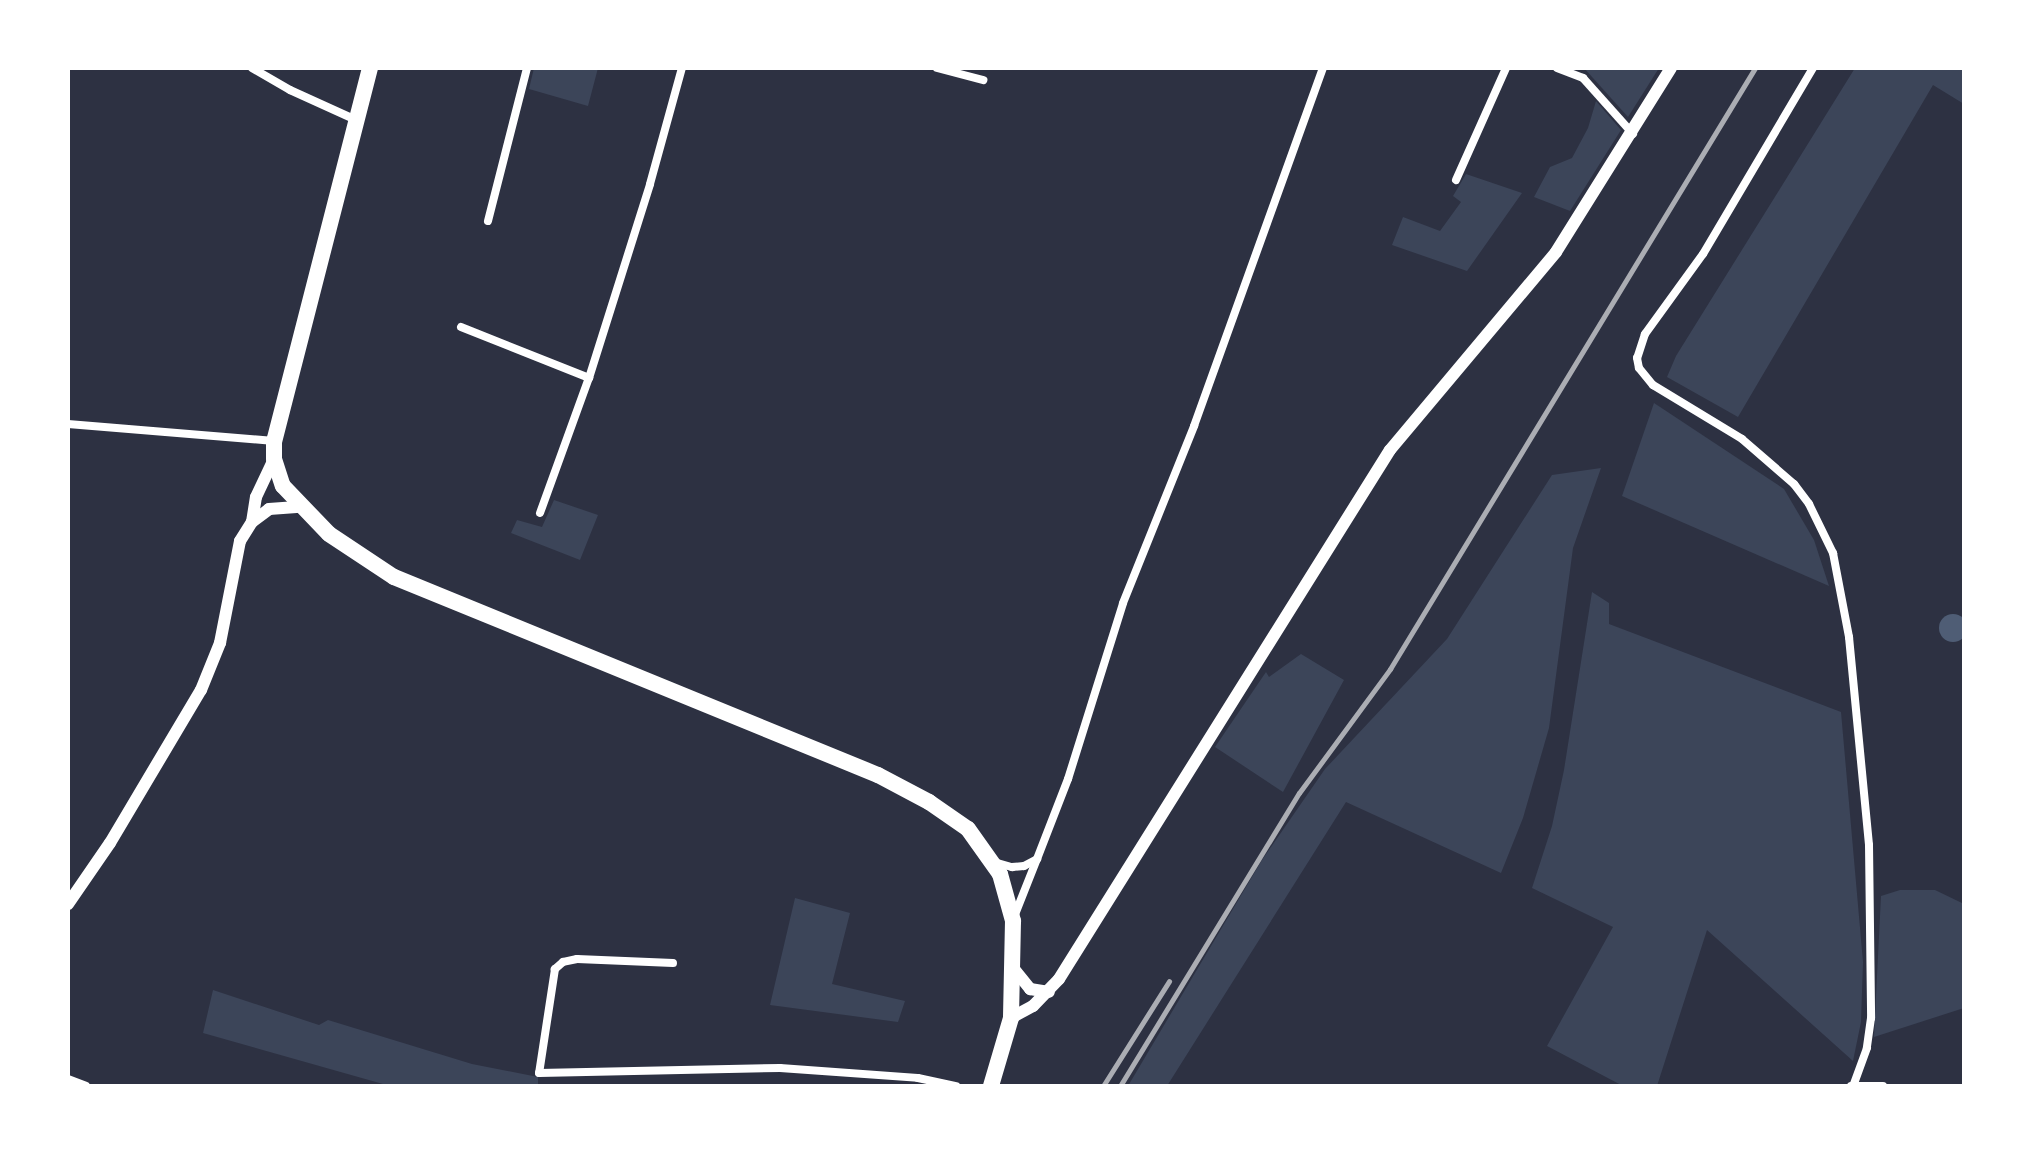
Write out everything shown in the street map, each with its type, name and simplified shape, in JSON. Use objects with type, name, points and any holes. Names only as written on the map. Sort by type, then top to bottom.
[{"type":"main road","points":[[370,68],[274,441],[274,459],[283,486],[300,507],[350,550],[422,590],[762,725],[899,784],[968,829],[994,862],[1007,892],[1013,921],[1011,1018],[991,1086]]},
{"type":"street","points":[[252,68],[290,90],[357,120]]},
{"type":"street","points":[[488,221],[527,68]]},
{"type":"street","points":[[540,513],[589,378],[650,184],[682,68]]},
{"type":"street","points":[[937,68],[983,80]]},
{"type":"street","points":[[1013,921],[1068,779],[1123,603],[1194,426],[1323,68]]},
{"type":"street","points":[[1456,180],[1506,68]]},
{"type":"street","points":[[1557,68],[1583,78],[1633,134]]},
{"type":"street","points":[[1011,1018],[1033,1006],[1049,992],[1390,450],[1534,282],[1579,220],[1671,68]]},
{"type":"street","points":[[1813,68],[1703,254],[1645,334],[1637,358],[1639,368],[1653,385],[1742,439],[1794,484],[1833,553],[1849,637],[1869,845],[1871,1018],[1867,1048],[1852,1085],[1883,1086]]},
{"type":"street","points":[[461,327],[589,378]]},
{"type":"street","points":[[68,424],[274,441]]},
{"type":"street","points":[[252,522],[256,497],[274,459]]},
{"type":"street","points":[[68,904],[110,843],[201,690],[220,643],[240,541],[252,522],[269,509],[300,507]]},
{"type":"street","points":[[994,862],[1012,867],[1024,866],[1037,859]]},
{"type":"street","points":[[673,963],[577,959],[563,962],[555,969],[539,1073],[780,1068],[918,1078],[956,1086]]},
{"type":"street","points":[[1014,969],[1030,989],[1049,992]]},
{"type":"street","points":[[68,1079],[86,1086]]},
{"type":"shaded area","points":[[534,68],[598,68],[588,106],[529,89]]},
{"type":"shaded area","points":[[1584,68],[1659,68],[1628,117]]},
{"type":"shaded area","points":[[1855,68],[1964,68],[1964,104],[1933,85],[1738,417],[1667,377],[1676,356]]},
{"type":"shaded area","points":[[1596,101],[1621,130],[1570,211],[1534,197],[1550,167],[1572,158],[1588,128]]},
{"type":"shaded area","points":[[1466,174],[1522,193],[1467,271],[1392,245],[1403,217],[1440,231],[1461,202],[1453,196]]},
{"type":"shaded area","points":[[1654,403],[1784,489],[1814,540],[1829,586],[1622,496]]},
{"type":"shaded area","points":[[1601,468],[1573,548],[1549,728],[1523,818],[1501,873],[1346,802],[1167,1086],[1128,1086],[1262,860],[1325,769],[1447,639],[1552,475]]},
{"type":"shaded area","points":[[554,500],[598,515],[580,560],[511,533],[517,520],[542,527]]},
{"type":"shaded area","points":[[1592,592],[1609,603],[1609,624],[1841,712],[1863,962],[1861,1022],[1853,1061],[1707,930],[1657,1086],[1623,1086],[1547,1046],[1613,927],[1532,888],[1552,826],[1564,770]]},
{"type":"shaded area","points":[[1953,614],[1963,618],[1967,628],[1963,638],[1953,642],[1943,638],[1939,628],[1943,618]]},
{"type":"shaded area","points":[[1301,654],[1344,680],[1283,792],[1215,747],[1266,672],[1269,677]]},
{"type":"shaded area","points":[[1900,890],[1935,890],[1964,904],[1964,1008],[1874,1037],[1881,896]]},
{"type":"shaded area","points":[[795,898],[850,913],[832,984],[905,1001],[898,1022],[770,1005]]},
{"type":"shaded area","points":[[213,990],[319,1025],[328,1020],[472,1064],[538,1077],[538,1086],[390,1086],[203,1033]]},
{"type":"railway","points":[[1120,1086],[1299,793],[1390,669],[1755,68]]},
{"type":"railway","points":[[1103,1086],[1169,981]]}]
